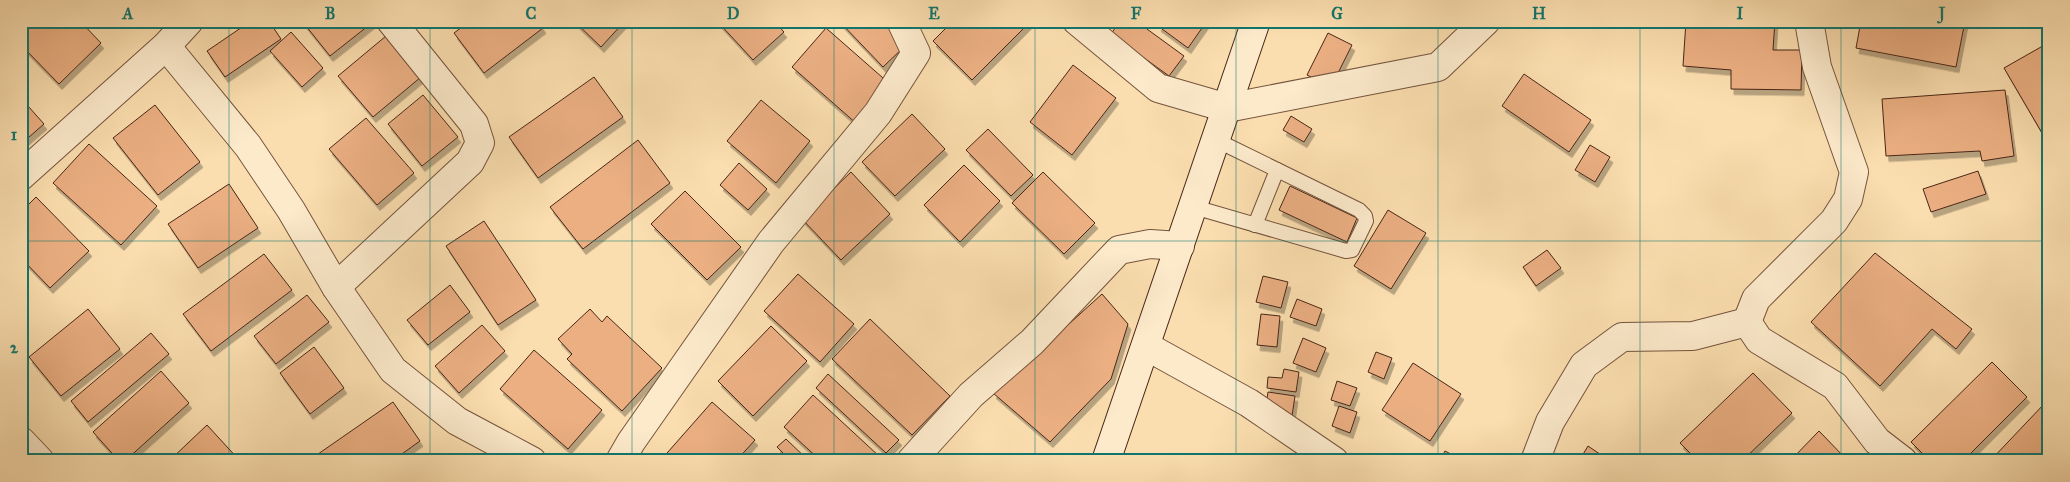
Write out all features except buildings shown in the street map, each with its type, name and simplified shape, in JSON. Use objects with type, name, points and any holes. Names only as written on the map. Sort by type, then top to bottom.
[{"type":"street","points":[[21,176],[166,46],[189,21]]},
{"type":"street","points":[[336,288],[470,162],[480,144],[474,124],[391,21]]},
{"type":"street","points":[[620,461],[631,442],[771,242],[878,113],[894,89],[916,53],[902,21]]},
{"type":"street","points":[[1077,21],[1158,88],[1227,108],[1438,67],[1486,21]]},
{"type":"street","points":[[1106,461],[1256,21]]},
{"type":"street","points":[[1747,322],[1756,299],[1834,221],[1848,199],[1854,172],[1817,67],[1809,21]]},
{"type":"street","points":[[166,46],[248,146],[291,210],[336,288],[393,370],[457,421],[532,461]]},
{"type":"street","points":[[911,461],[971,395],[1032,342],[1119,250],[1150,244],[1180,246]]},
{"type":"street","points":[[1535,461],[1550,422],[1584,365],[1622,337],[1694,336],[1747,322]]},
{"type":"street","points":[[1747,322],[1759,340],[1835,386],[1877,441],[1902,461]]},
{"type":"street","points":[[1146,346],[1250,403],[1334,461]]},
{"type":"street","points":[[21,441],[40,461]]},
{"type":"lane","points":[[1194,207],[1346,251],[1352,250],[1366,221],[1365,216],[1359,210],[1216,140]]},
{"type":"lane","points":[[1255,225],[1277,170]]}]
